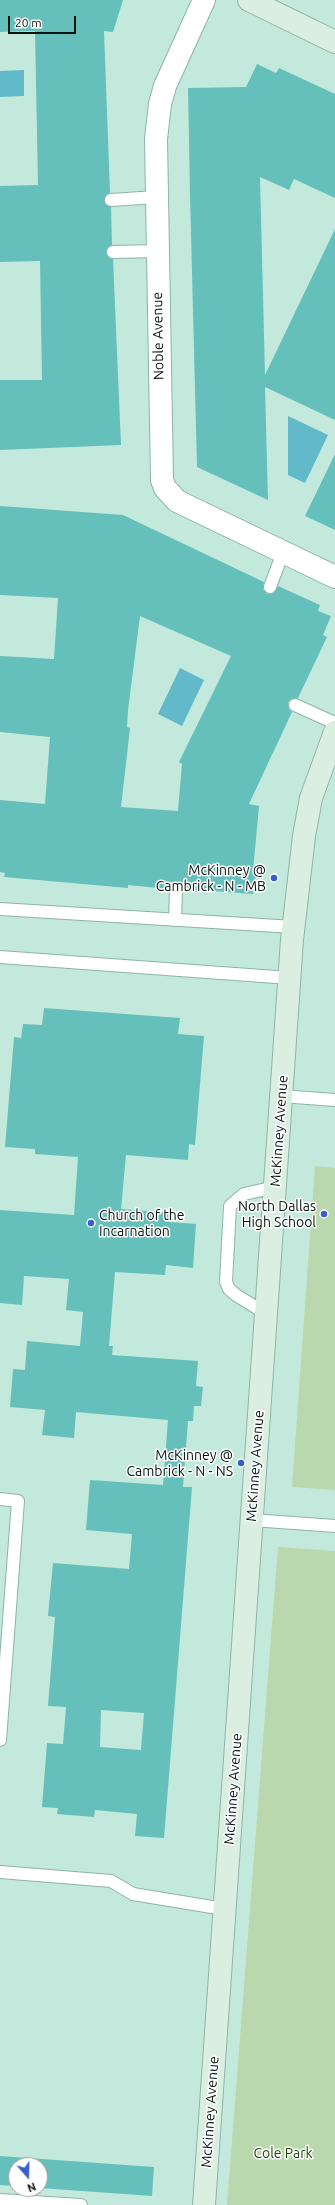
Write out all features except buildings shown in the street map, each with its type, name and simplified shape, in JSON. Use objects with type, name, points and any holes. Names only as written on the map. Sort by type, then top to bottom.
[{"type":"street","name":"Noble Avenue","points":[[204,0],[176,58],[160,104],[156,139],[160,473],[163,484],[171,496],[177,501],[335,577]]},
{"type":"street","points":[[248,0],[335,42]]},
{"type":"street","name":"McKinney Avenue","points":[[204,2205],[265,1313],[294,927],[304,836],[311,798],[335,732]]},
{"type":"lane","points":[[111,200],[156,197]]},
{"type":"lane","points":[[113,252],[157,251]]},
{"type":"lane","points":[[270,586],[283,552]]},
{"type":"lane","points":[[295,705],[335,723]]},
{"type":"lane","points":[[175,920],[176,890]]},
{"type":"lane","points":[[0,909],[294,927]]},
{"type":"lane","points":[[0,957],[290,978]]},
{"type":"lane","points":[[281,1096],[335,1100]]},
{"type":"lane","points":[[265,1313],[236,1295],[229,1288],[226,1282],[230,1206],[235,1200],[244,1194],[275,1187]]},
{"type":"lane","points":[[0,1499],[18,1501],[0,1740]]},
{"type":"lane","points":[[252,1520],[335,1526]]},
{"type":"lane","points":[[0,1872],[111,1881],[133,1894],[224,1909]]},
{"type":"lane","points":[[0,2200],[81,2205]]},
{"type":"green space","name":"North Dallas High School","points":[[315,1166],[335,1168],[335,1490],[292,1487]]},
{"type":"green space","name":"Cole Park","points":[[278,1547],[335,1551],[335,2205],[227,2205]]},
{"type":"water","points":[[24,70],[24,96],[0,97],[0,71]]},
{"type":"water","points":[[288,416],[328,435],[305,483],[288,475]]},
{"type":"water","points":[[180,668],[204,680],[182,726],[158,714]]},
{"type":"place","name":"McKinney @ Cambrick - N - MB","points":[[274,878]]},
{"type":"place","name":"North Dallas High School","points":[[324,1214]]},
{"type":"place","name":"Church of the Incarnation","points":[[91,1223]]},
{"type":"place","name":"McKinney @ Cambrick - N - NS","points":[[241,1463]]}]
